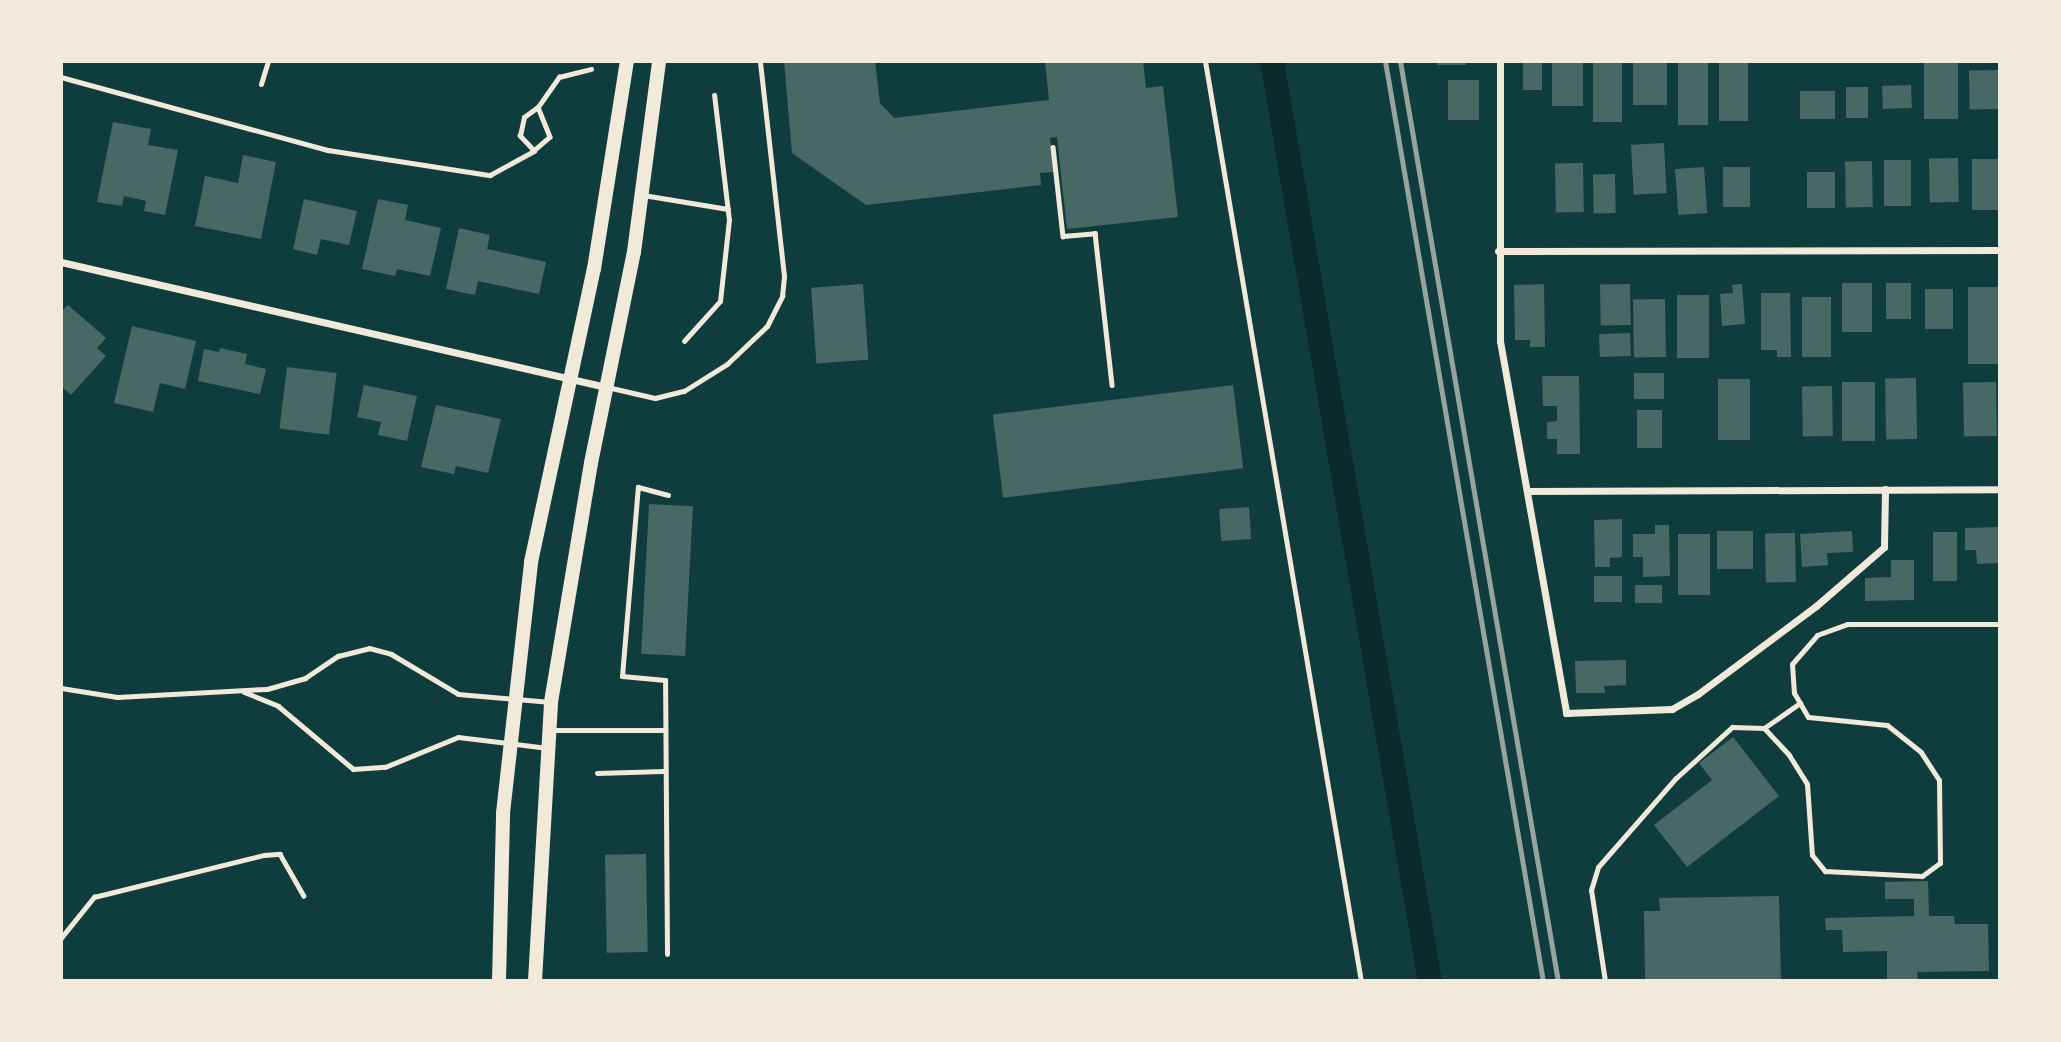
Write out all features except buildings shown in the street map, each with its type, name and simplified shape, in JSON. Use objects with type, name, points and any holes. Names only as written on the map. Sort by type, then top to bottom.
[{"type":"main road","points":[[499,981],[509,745],[531,562],[594,269],[627,61]]},
{"type":"main road","points":[[534,981],[551,702],[643,195],[659,61]]},
{"type":"street","points":[[1500,61],[1500,341],[1566,713],[1672,709],[1698,694],[1815,606],[1884,547],[1885,489]]},
{"type":"street","points":[[1498,251],[2000,250]]},
{"type":"street","points":[[61,262],[569,376],[607,387]]},
{"type":"street","points":[[1527,491],[2000,489]]},
{"type":"lane","points":[[261,84],[268,61]]},
{"type":"lane","points":[[607,387],[655,398],[684,391],[727,365],[767,326],[782,296],[784,276],[760,61]]},
{"type":"lane","points":[[1205,61],[1361,981]]},
{"type":"lane","points":[[684,341],[720,301],[728,209],[714,95]]},
{"type":"lane","points":[[643,195],[728,209]]},
{"type":"lane","points":[[667,954],[663,771],[665,680],[622,676],[638,487],[668,495]]},
{"type":"lane","points":[[1763,728],[1789,755],[1807,784],[1812,855],[1825,871],[1922,876],[1940,863],[1938,780],[1921,752],[1887,725],[1808,717],[1800,703],[1792,664],[1817,635],[1847,624],[2000,624]]},
{"type":"lane","points":[[61,688],[117,697],[267,689],[304,678],[338,656],[369,648],[391,654],[458,694],[551,702]]},
{"type":"lane","points":[[241,691],[278,706],[354,769],[385,767],[458,737],[547,748]]},
{"type":"lane","points":[[1605,981],[1591,890],[1598,867],[1676,778],[1732,727],[1763,728],[1800,703]]},
{"type":"lane","points":[[548,730],[665,730]]},
{"type":"lane","points":[[597,773],[663,771]]},
{"type":"path","points":[[534,151],[520,136],[524,117],[538,107],[559,77],[591,69]]},
{"type":"path","points":[[61,77],[328,150],[490,175],[534,151],[550,137],[538,107]]},
{"type":"path","points":[[1053,147],[1063,236],[1095,233],[1112,385]]},
{"type":"path","points":[[61,938],[94,897],[264,855],[279,854],[304,896]]},
{"type":"waterway","points":[[1272,61],[1430,981]]},
{"type":"railway","points":[[1385,61],[1543,981]]},
{"type":"railway","points":[[1400,61],[1558,981]]}]
